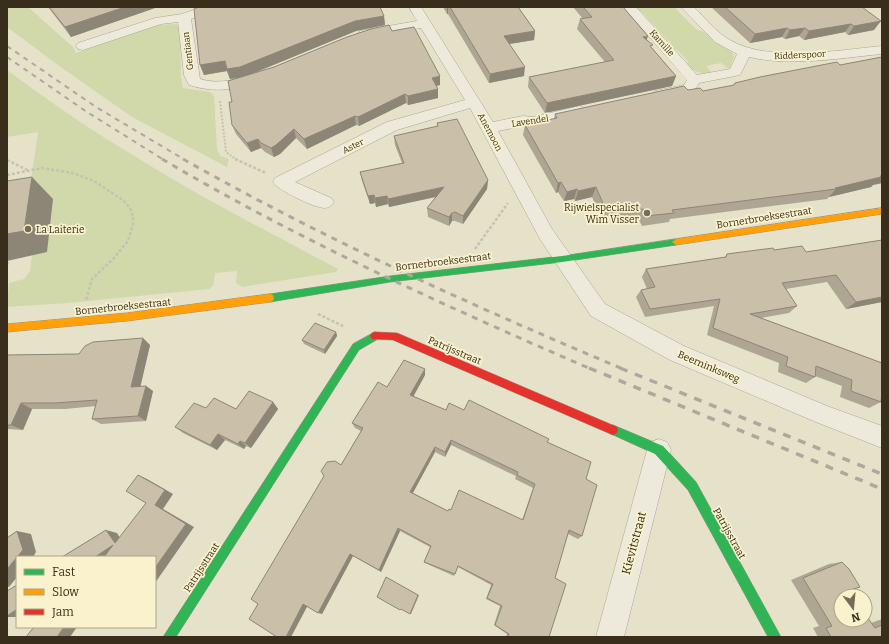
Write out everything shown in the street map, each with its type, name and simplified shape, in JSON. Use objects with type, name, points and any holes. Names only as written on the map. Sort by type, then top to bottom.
[{"type":"street","points":[[83,46],[159,21],[184,17],[214,7]]},
{"type":"street","name":"Anemoon","points":[[415,7],[474,102],[519,186],[562,259]]},
{"type":"street","name":"Kamille","points":[[629,7],[694,80]]},
{"type":"street","name":"Ridderspoor","points":[[687,7],[725,43],[745,52],[773,57],[882,50]]},
{"type":"street","name":"Gentiaan","points":[[184,17],[191,75],[194,82],[204,86],[230,86],[249,81],[269,73]]},
{"type":"street","points":[[355,38],[362,35],[424,23]]},
{"type":"street","points":[[650,96],[689,88],[694,80],[735,72],[745,52]]},
{"type":"street","name":"Aster","points":[[281,182],[392,126],[474,102]]},
{"type":"street","name":"Lavendel","points":[[488,128],[523,121],[533,122],[595,108]]},
{"type":"street","points":[[281,182],[299,192],[325,202]]},
{"type":"street","name":"Bornerbroeksestraat","points":[[7,328],[81,322],[305,294],[390,279],[562,259],[882,211]]},
{"type":"street","name":"Beerninksweg","points":[[562,259],[598,310],[677,353],[824,415],[882,437]]},
{"type":"street","name":"Patrijsstraat","points":[[169,637],[358,346],[368,338],[382,334],[394,336],[659,450],[692,486],[775,637]]},
{"type":"street","name":"Kievitstraat","points":[[610,637],[659,450]]},
{"type":"path","points":[[219,86],[226,152],[235,159],[257,168],[281,182]]},
{"type":"path","points":[[7,160],[28,171]]},
{"type":"path","points":[[7,175],[42,168],[81,175],[94,181],[123,200],[130,208],[133,216],[132,233],[114,258],[92,279],[81,322]]},
{"type":"path","points":[[459,270],[519,186]]},
{"type":"path","points":[[7,266],[8,261]]},
{"type":"path","points":[[305,294],[312,311],[345,326],[350,340],[358,346]]},
{"type":"green space","points":[[7,7],[28,7],[73,47],[76,53],[156,25],[176,24],[180,27],[181,77],[183,88],[210,92],[214,96],[217,148],[220,156],[229,159],[227,167],[132,117],[58,65],[7,27]]},
{"type":"green space","points":[[632,7],[677,7],[676,9],[696,29],[704,32],[717,43],[732,52],[734,57],[729,69],[721,63],[706,66],[712,73],[701,73],[688,67],[685,65],[688,61],[677,50],[669,47],[670,43],[642,12],[635,10]]},
{"type":"green space","points":[[7,70],[82,123],[154,168],[338,269],[336,272],[242,287],[236,283],[237,271],[215,273],[213,286],[209,289],[68,303],[7,307],[9,283],[24,279],[30,271],[32,255],[31,180],[38,132],[7,137]]},
{"type":"building","points":[[49,7],[125,7],[65,27]]},
{"type":"building","points":[[199,7],[380,7],[384,16],[355,21],[240,67],[227,69],[225,61],[200,65],[194,9]]},
{"type":"building","points":[[450,7],[518,7],[535,31],[504,36],[525,67],[490,74]]},
{"type":"building","points":[[583,7],[623,7],[648,36],[643,37],[653,45],[650,46],[676,76],[547,103],[529,77],[614,60],[580,19],[592,17]]},
{"type":"building","points":[[725,7],[862,7],[881,21],[854,26],[851,24],[809,31],[805,28],[790,30],[787,28],[755,34]]},
{"type":"building","points":[[389,25],[392,31],[414,27],[440,76],[432,78],[438,89],[408,96],[405,94],[358,117],[355,116],[304,139],[294,129],[271,148],[261,143],[258,139],[247,143],[232,125],[229,102],[232,102],[228,81],[274,67],[347,37]]},
{"type":"building","points":[[882,57],[882,176],[835,188],[836,189],[672,210],[674,213],[646,216],[643,209],[621,212],[618,206],[605,208],[596,187],[578,191],[577,189],[567,192],[561,182],[558,183],[525,125],[557,118],[555,114],[684,86],[688,90],[700,88],[703,91],[734,85],[735,83],[760,77],[837,62],[840,65]]},
{"type":"building","points":[[457,119],[488,180],[463,216],[455,212],[449,217],[427,208],[444,187],[388,199],[387,196],[375,198],[374,195],[368,196],[360,172],[404,163],[394,136],[438,126],[437,123]]},
{"type":"building","points":[[32,177],[24,231],[7,234],[7,181]]},
{"type":"building","points":[[882,240],[882,297],[856,302],[836,275],[782,283],[797,306],[750,314],[882,363],[881,402],[851,391],[852,380],[816,366],[815,377],[786,366],[788,357],[713,328],[720,299],[650,309],[641,290],[655,287],[646,269],[726,257],[727,254],[773,248],[774,250],[802,246],[806,252]]},
{"type":"building","points":[[315,323],[336,332],[324,350],[302,340]]},
{"type":"building","points":[[143,338],[131,387],[146,386],[138,416],[92,419],[97,400],[55,403],[21,403],[11,425],[7,425],[7,355],[79,354],[85,346],[93,342]]},
{"type":"building","points":[[404,360],[425,369],[410,395],[446,410],[449,403],[464,410],[469,400],[549,439],[547,442],[591,462],[586,479],[597,485],[582,536],[569,530],[555,578],[566,584],[549,637],[508,637],[509,634],[495,625],[502,606],[487,598],[493,584],[458,566],[455,574],[424,562],[431,546],[398,528],[379,570],[350,554],[318,613],[303,604],[286,637],[277,637],[249,619],[258,604],[251,599],[324,476],[321,471],[327,462],[335,461],[341,465],[363,428],[352,423],[378,382],[387,387]],"holes":[[[451,440],[518,472],[517,475],[535,484],[523,520],[459,490],[451,510],[449,509],[448,511],[410,492],[435,447],[445,452]]]},
{"type":"building","points":[[249,391],[273,402],[245,443],[240,441],[238,444],[218,434],[210,445],[175,427],[194,403],[206,408],[214,398],[236,409]]},
{"type":"building","points":[[138,475],[165,490],[155,505],[186,524],[156,567],[156,556],[105,556],[113,545],[96,556],[64,556],[106,530],[115,543],[146,503],[126,491]]},
{"type":"building","points":[[17,531],[23,550],[18,556],[16,556],[16,558],[7,569],[7,538]]},
{"type":"building","points":[[842,562],[849,569],[860,587],[833,588],[833,628],[873,628],[873,625],[875,628],[882,625],[882,637],[831,637],[826,628],[832,626],[803,578]]},
{"type":"building","points":[[386,577],[418,595],[410,614],[377,597]]},
{"type":"building","points":[[16,586],[16,610],[7,616],[7,591]]},
{"type":"building","points":[[33,628],[63,628],[57,637],[26,637]]},
{"type":"railway","points":[[7,46],[96,107],[185,160]]},
{"type":"railway","points":[[7,57],[87,112],[164,160]]},
{"type":"railway","points":[[162,159],[266,217],[373,271],[591,369]]},
{"type":"railway","points":[[183,159],[290,217],[345,244],[455,296],[623,369]]},
{"type":"railway","points":[[589,368],[882,489]]},
{"type":"railway","points":[[620,368],[882,474]]},
{"type":"traffic: fast","points":[[270,298],[390,279],[562,259],[676,242]]},
{"type":"traffic: fast","points":[[169,637],[356,347],[375,336]]},
{"type":"traffic: fast","points":[[613,430],[659,450],[692,486],[775,637]]},
{"type":"traffic: slow","points":[[676,242],[882,211]]},
{"type":"traffic: slow","points":[[7,328],[127,317],[270,298]]},
{"type":"traffic: jam","points":[[375,336],[394,336],[613,430]]},
{"type":"place","name":"Rijwielspecialist Wim Visser","points":[[647,213]]},
{"type":"place","name":"La Laiterie","points":[[28,229]]}]
